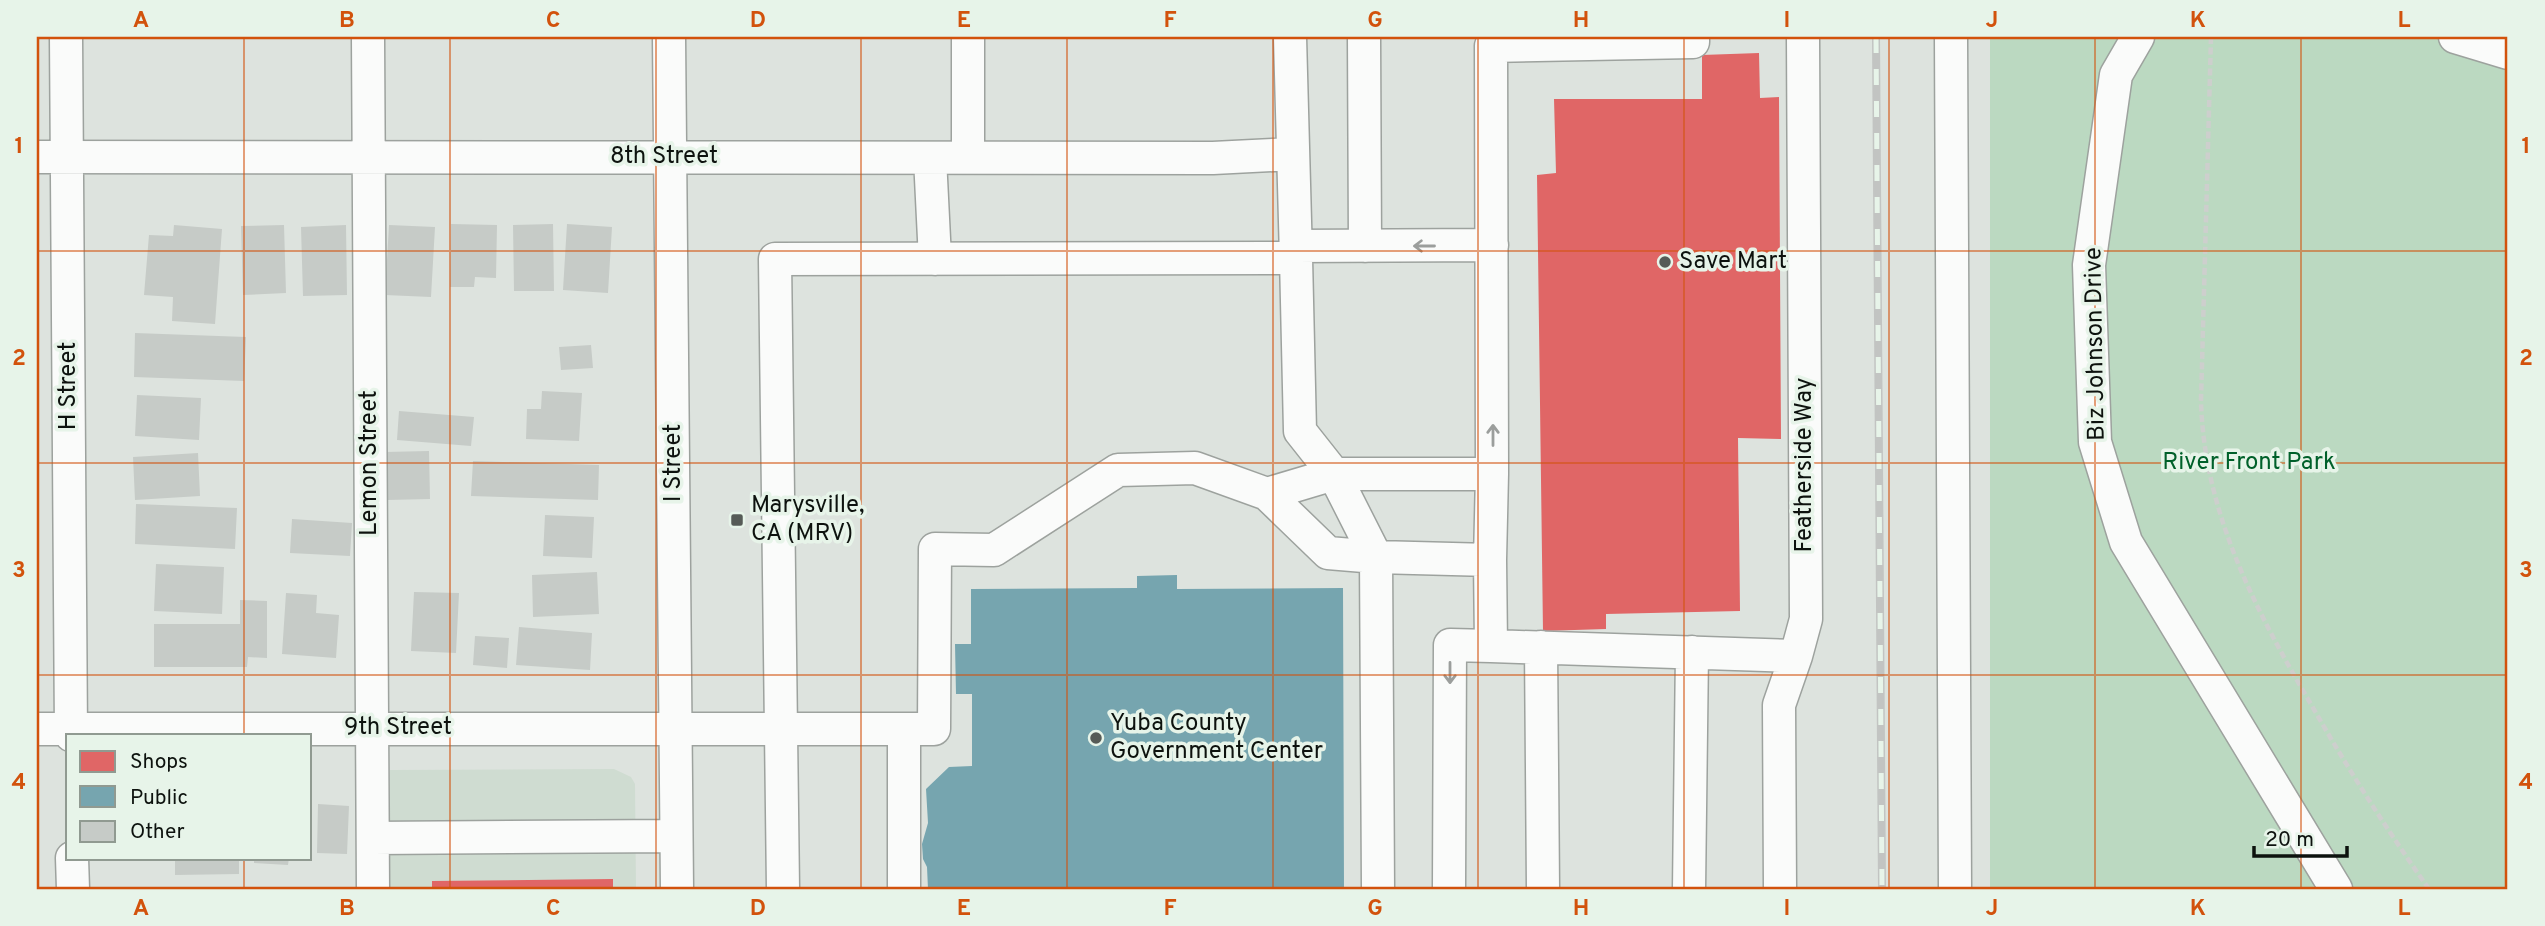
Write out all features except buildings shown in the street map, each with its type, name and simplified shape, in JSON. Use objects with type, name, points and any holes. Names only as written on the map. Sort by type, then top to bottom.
[{"type":"street","name":"H Street","points":[[66,37],[52,157],[71,732]]},
{"type":"street","name":"Lemon Street","points":[[368,37],[373,889]]},
{"type":"street","name":"I Street","points":[[669,37],[677,889]]},
{"type":"street","points":[[968,37],[968,158]]},
{"type":"street","points":[[1290,37],[1300,431],[1334,474],[1376,557],[1378,889]]},
{"type":"street","points":[[1364,37],[1365,246]]},
{"type":"street","points":[[1491,646],[1491,41],[1693,42],[1693,37]]},
{"type":"street","name":"Featherside Way","points":[[1780,889],[1779,705],[1806,619],[1803,37]]},
{"type":"street","points":[[1951,37],[1955,889]]},
{"type":"street","name":"Biz Johnson Drive","points":[[2138,37],[2116,75],[2089,265],[2095,442],[2126,542],[2336,889]]},
{"type":"street","points":[[2455,37],[2508,53]]},
{"type":"street","name":"8th Street","points":[[52,157],[1213,158],[1292,155]]},
{"type":"street","points":[[930,158],[934,259]]},
{"type":"street","points":[[783,889],[775,259],[934,259],[1296,252],[1365,246],[1492,245]]},
{"type":"street","name":"9th Street","points":[[37,730],[934,729],[935,549],[994,550],[1118,470],[1195,468],[1267,494]]},
{"type":"street","points":[[1490,560],[1328,553],[1267,494],[1334,474],[1493,474]]},
{"type":"street","points":[[1449,889],[1450,645],[1796,656]]},
{"type":"street","points":[[1541,648],[1543,889]]},
{"type":"street","points":[[1689,889],[1692,652]]},
{"type":"street","points":[[904,729],[904,889]]},
{"type":"street","points":[[373,838],[676,836]]},
{"type":"street","points":[[72,860],[73,889]]},
{"type":"path","points":[[2211,37],[2201,422],[2224,531],[2238,568],[2297,681],[2361,788],[2428,889]]},
{"type":"shaded area","points":[[614,769],[631,777],[635,784],[636,889],[389,889],[390,770]]},
{"type":"green space","name":"River Front Park","points":[[1990,37],[2508,37],[2508,889],[1990,889]]},
{"type":"railway","points":[[1876,37],[1882,889]]},
{"type":"place","name":"Save Mart","points":[[1665,262]]},
{"type":"place","name":"Marysville, CA (MRV)","points":[[737,520]]},
{"type":"place","name":"Yuba County Government Center","points":[[1096,738]]}]
